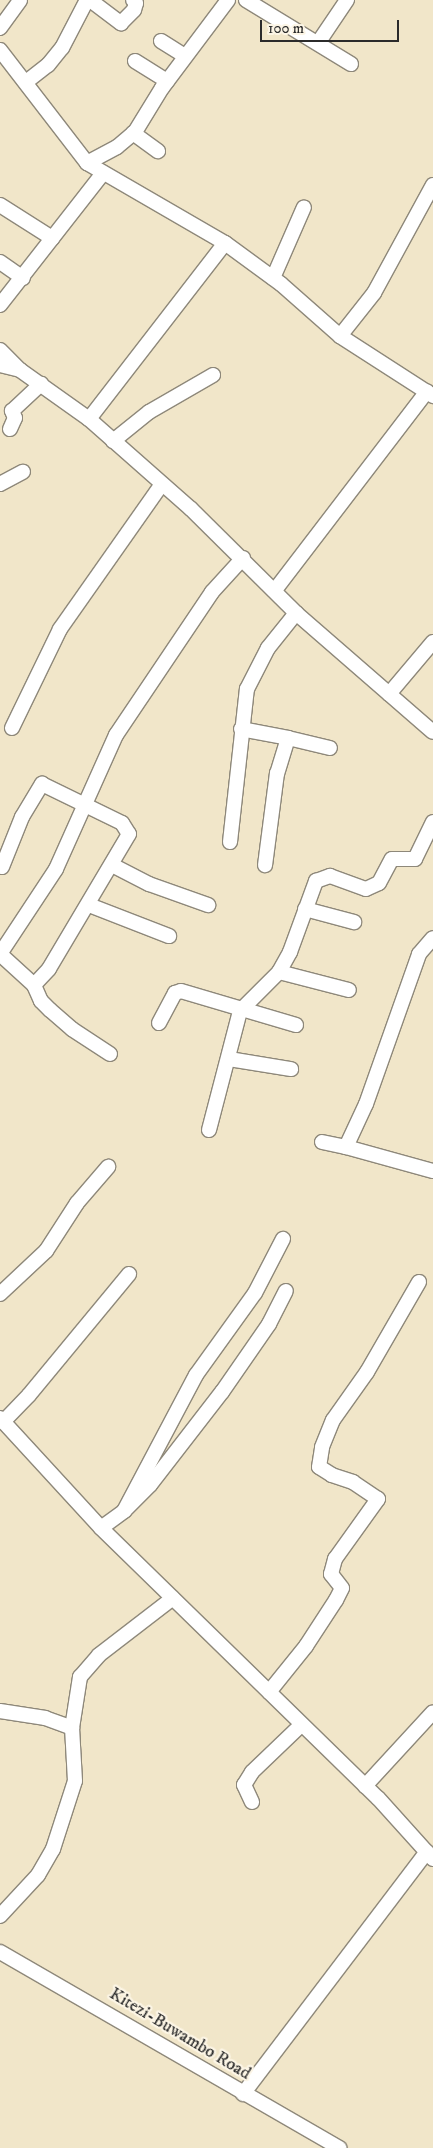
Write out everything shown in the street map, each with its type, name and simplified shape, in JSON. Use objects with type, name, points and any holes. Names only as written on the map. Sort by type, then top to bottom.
[{"type":"street","points":[[0,28],[20,0]]},
{"type":"street","points":[[26,82],[48,65],[62,48],[88,0],[121,23],[134,10],[136,3],[133,0]]},
{"type":"street","points":[[87,163],[117,147],[133,133],[167,81],[228,0]]},
{"type":"street","points":[[246,0],[351,64]]},
{"type":"street","points":[[318,43],[347,0]]},
{"type":"street","points":[[161,42],[185,56]]},
{"type":"street","points":[[0,50],[26,82],[56,126],[87,163],[225,243],[272,278],[340,336],[430,394],[275,590]]},
{"type":"street","points":[[135,60],[167,81]]},
{"type":"street","points":[[133,133],[158,151]]},
{"type":"street","points":[[0,305],[23,278],[103,173]]},
{"type":"street","points":[[340,336],[374,293],[433,185]]},
{"type":"street","points":[[0,205],[52,238]]},
{"type":"street","points":[[272,278],[304,207]]},
{"type":"street","points":[[89,419],[225,243]]},
{"type":"street","points":[[0,262],[23,278]]},
{"type":"street","points":[[0,350],[20,370],[89,419],[243,558],[296,613],[433,732]]},
{"type":"street","points":[[0,365],[20,370]]},
{"type":"street","points":[[113,441],[149,412],[214,375]]},
{"type":"street","points":[[10,429],[15,418],[12,411],[41,384]]},
{"type":"street","points":[[0,484],[23,472]]},
{"type":"street","points":[[12,728],[60,630],[162,484]]},
{"type":"street","points":[[110,1054],[72,1029],[40,1001],[34,985],[0,954],[56,869],[109,749],[129,714],[212,592],[243,558]]},
{"type":"street","points":[[230,842],[240,770],[241,728],[244,704],[252,674],[268,648],[296,613]]},
{"type":"street","points":[[389,694],[433,642]]},
{"type":"street","points":[[241,728],[330,748]]},
{"type":"street","points":[[265,865],[277,773],[288,738]]},
{"type":"street","points":[[2,867],[22,816],[42,784],[52,787],[85,807],[122,823],[127,829],[129,838],[90,905],[49,969],[34,985]]},
{"type":"street","points":[[208,1130],[229,1059],[240,1011],[279,972],[290,952],[316,881],[330,876],[366,889],[379,883],[392,859],[415,858],[433,822]]},
{"type":"street","points":[[112,865],[148,884],[208,905]]},
{"type":"street","points":[[90,905],[169,936]]},
{"type":"street","points":[[305,909],[354,922]]},
{"type":"street","points":[[346,1147],[366,1104],[419,954],[433,938]]},
{"type":"street","points":[[279,972],[349,990]]},
{"type":"street","points":[[159,1023],[177,992],[196,994],[240,1011],[296,1025]]},
{"type":"street","points":[[229,1059],[291,1069]]},
{"type":"street","points":[[322,1142],[433,1171]]},
{"type":"street","points":[[0,1294],[46,1251],[77,1203],[108,1167]]},
{"type":"street","points":[[124,1511],[196,1375],[255,1293],[283,1239]]},
{"type":"street","points":[[130,1274],[29,1395],[1,1420],[101,1528],[269,1692],[301,1726],[366,1786],[430,1856],[243,2094]]},
{"type":"street","points":[[269,1692],[306,1646],[336,1600],[342,1588],[331,1574],[335,1559],[378,1499],[353,1482],[332,1476],[319,1467],[322,1447],[332,1420],[367,1372],[420,1282]]},
{"type":"street","points":[[101,1528],[124,1511],[150,1485],[222,1392],[270,1324],[286,1291]]},
{"type":"street","points":[[0,1916],[38,1875],[53,1849],[75,1781],[72,1728],[80,1677],[99,1654],[173,1598]]},
{"type":"street","points":[[0,1711],[46,1718],[72,1728]]},
{"type":"street","points":[[366,1786],[433,1712]]},
{"type":"street","points":[[252,1802],[244,1785],[252,1772],[301,1726]]},
{"type":"street","name":"Kitezi-Buwambo Road","points":[[0,1952],[243,2094],[340,2148]]}]
